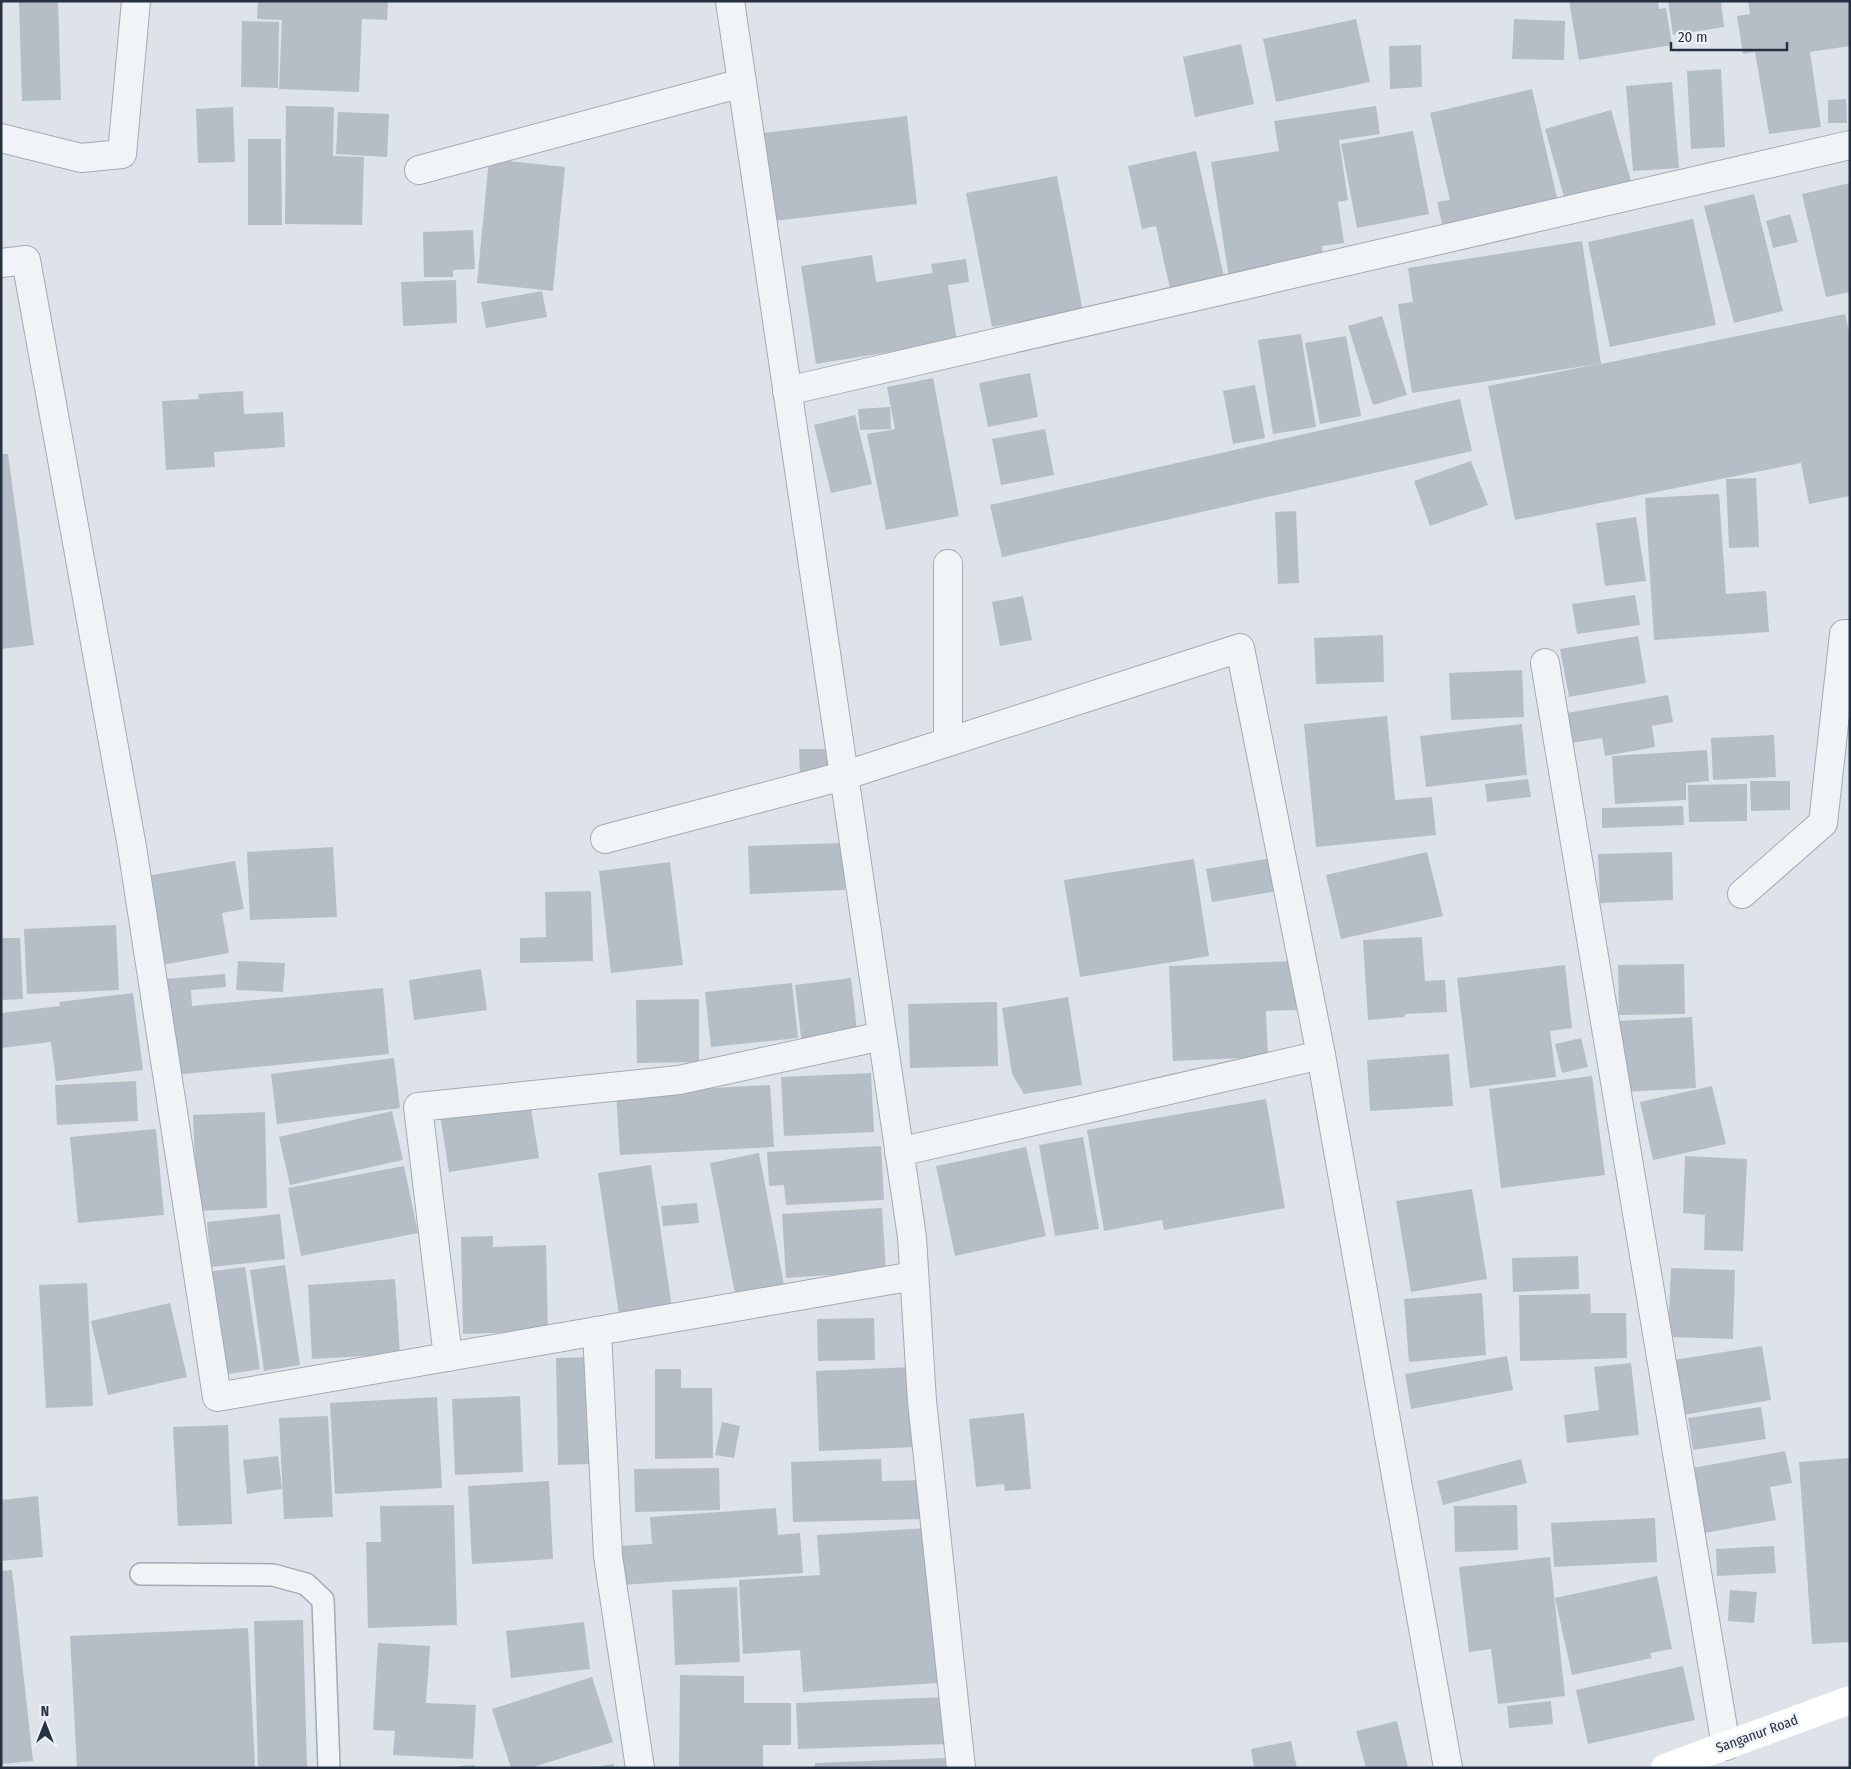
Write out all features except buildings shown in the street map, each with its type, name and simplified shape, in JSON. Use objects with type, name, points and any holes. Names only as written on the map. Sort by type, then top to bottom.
[{"type":"main road","name":"Sanganur Road","points":[[1673,1766],[1850,1700]]},
{"type":"street","points":[[1,138],[81,158],[122,154],[136,1]]},
{"type":"street","points":[[730,1],[912,1237],[922,1401],[961,1768]]},
{"type":"street","points":[[419,170],[742,83]]},
{"type":"street","points":[[787,391],[1850,145]]},
{"type":"street","points":[[1,263],[26,260],[132,847],[217,1398],[914,1276]]},
{"type":"street","points":[[948,564],[948,742]]},
{"type":"street","points":[[1742,894],[1823,823],[1843,714],[1844,634],[1850,634]]},
{"type":"street","points":[[605,839],[843,776],[1240,648],[1321,1055],[1448,1768]]},
{"type":"street","points":[[1545,663],[1726,1746]]},
{"type":"street","points":[[448,1357],[418,1107],[679,1080],[882,1036]]},
{"type":"street","points":[[899,1152],[1321,1055]]},
{"type":"street","points":[[598,1331],[608,1556],[640,1768]]},
{"type":"lane","points":[[141,1574],[273,1575],[306,1584],[323,1600],[329,1768]]}]
